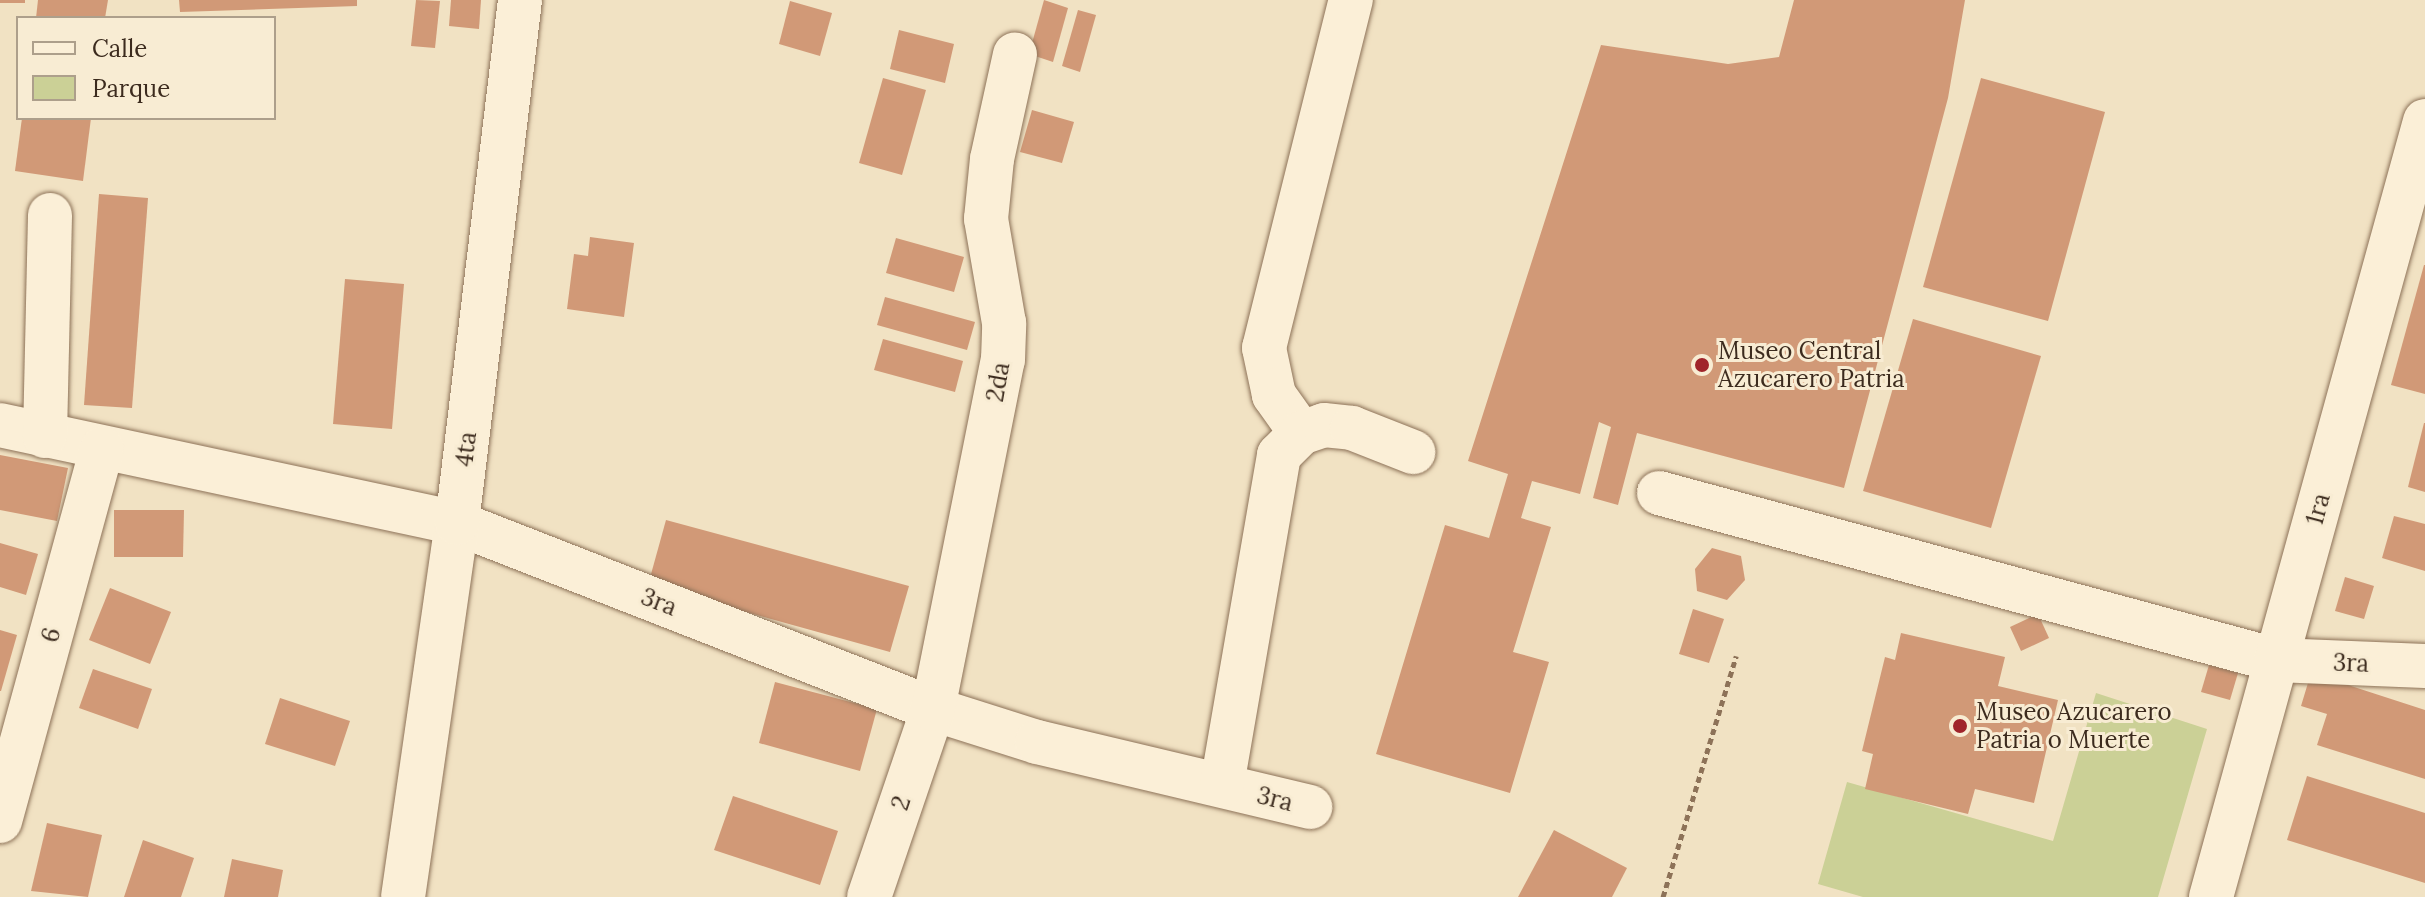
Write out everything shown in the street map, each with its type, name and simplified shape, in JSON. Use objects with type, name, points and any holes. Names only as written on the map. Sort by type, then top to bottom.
[{"type":"street","name":"4ta","points":[[403,897],[457,523],[520,0]]},
{"type":"street","points":[[1301,433],[1274,395],[1264,348],[1351,0]]},
{"type":"street","name":"2da","points":[[933,709],[1003,360],[1004,323],[986,219],[992,159],[1015,54]]},
{"type":"street","name":"1ra","points":[[2211,897],[2425,121]]},
{"type":"street","points":[[45,436],[50,215]]},
{"type":"street","name":"3ra","points":[[0,425],[457,523],[933,709],[1037,742],[1310,807]]},
{"type":"street","points":[[1222,785],[1279,455],[1301,433],[1324,425],[1352,428],[1413,452]]},
{"type":"street","name":"6","points":[[0,821],[102,449]]},
{"type":"street","name":"3ra","points":[[1659,493],[2276,660],[2425,666]]},
{"type":"street","name":"2","points":[[869,897],[933,709]]},
{"type":"path","points":[[1663,897],[1736,656]]},
{"type":"green space","points":[[2096,693],[2207,729],[2158,897],[1863,897],[1818,884],[1847,782],[2053,841]]},
{"type":"building","points":[[0,0],[25,0],[25,3],[0,3]]},
{"type":"building","points":[[38,0],[108,0],[105,16],[36,16]]},
{"type":"building","points":[[179,0],[357,0],[357,6],[180,12]]},
{"type":"building","points":[[416,0],[440,1],[435,48],[411,46]]},
{"type":"building","points":[[451,0],[481,0],[479,29],[449,26]]},
{"type":"building","points":[[1044,0],[1068,8],[1053,62],[1029,54]]},
{"type":"building","points":[[1794,0],[1965,0],[1948,98],[1844,488],[1637,433],[1618,505],[1593,498],[1611,427],[1599,422],[1580,494],[1532,481],[1521,518],[1551,527],[1513,652],[1549,662],[1510,793],[1376,754],[1445,525],[1489,538],[1508,474],[1468,461],[1601,45],[1728,64],[1779,57]]},
{"type":"building","points":[[790,1],[832,13],[820,56],[779,44]]},
{"type":"building","points":[[1078,10],[1096,15],[1080,72],[1062,66]]},
{"type":"building","points":[[899,30],[954,44],[945,83],[890,69]]},
{"type":"building","points":[[883,78],[926,90],[902,175],[859,163]]},
{"type":"building","points":[[1981,78],[2105,112],[2048,321],[1923,287]]},
{"type":"building","points":[[1032,110],[1074,122],[1062,163],[1020,152]]},
{"type":"building","points":[[22,120],[91,120],[83,181],[15,171]]},
{"type":"building","points":[[99,194],[148,198],[132,408],[84,405]]},
{"type":"building","points":[[590,237],[634,243],[624,317],[567,309],[574,254],[588,256]]},
{"type":"building","points":[[896,238],[964,257],[954,292],[886,273]]},
{"type":"building","points":[[2425,265],[2425,394],[2391,385]]},
{"type":"building","points":[[345,279],[404,284],[392,429],[333,424]]},
{"type":"building","points":[[885,297],[975,322],[967,350],[877,325]]},
{"type":"building","points":[[1913,319],[2041,356],[1991,528],[1863,491]]},
{"type":"building","points":[[883,339],[963,361],[955,392],[874,370]]},
{"type":"building","points":[[2425,423],[2425,492],[2408,487]]},
{"type":"building","points":[[0,455],[68,468],[57,521],[0,510]]},
{"type":"building","points":[[114,510],[184,510],[183,557],[114,557]]},
{"type":"building","points":[[2394,516],[2425,524],[2425,571],[2382,558]]},
{"type":"building","points":[[666,520],[909,586],[890,652],[648,585]]},
{"type":"building","points":[[0,543],[38,554],[26,595],[0,587]]},
{"type":"building","points":[[1712,548],[1741,556],[1745,580],[1727,600],[1697,591],[1695,569]]},
{"type":"building","points":[[2345,577],[2374,586],[2364,619],[2335,611]]},
{"type":"building","points":[[110,588],[171,612],[150,664],[89,640]]},
{"type":"building","points":[[1693,609],[1724,619],[1709,663],[1679,654]]},
{"type":"building","points":[[2038,614],[2049,638],[2021,651],[2010,627]]},
{"type":"building","points":[[0,630],[17,635],[1,691],[0,691]]},
{"type":"building","name":"Museo Azucarero Patria o Muerte","points":[[1901,633],[2005,657],[1998,686],[2058,700],[2034,803],[1975,789],[1968,814],[1865,789],[1873,754],[1862,751],[1885,657],[1895,660]]},
{"type":"building","points":[[2209,665],[2238,673],[2230,700],[2201,692]]},
{"type":"building","points":[[93,669],[152,689],[138,729],[79,708]]},
{"type":"building","points":[[2311,673],[2425,710],[2425,779],[2317,745],[2327,714],[2301,706]]},
{"type":"building","points":[[775,682],[877,709],[860,771],[759,743]]},
{"type":"building","points":[[280,698],[350,721],[335,766],[265,744]]},
{"type":"building","points":[[2307,776],[2425,813],[2425,883],[2287,840]]},
{"type":"building","points":[[733,796],[838,831],[820,885],[714,850]]},
{"type":"building","points":[[47,823],[102,835],[88,897],[31,891]]},
{"type":"building","points":[[1554,830],[1627,868],[1612,897],[1518,897]]},
{"type":"building","points":[[143,840],[194,858],[181,897],[124,897]]},
{"type":"building","points":[[232,859],[283,870],[278,897],[224,897]]},
{"type":"place","name":"Museo Central Azucarero Patria","points":[[1702,365]]},
{"type":"place","name":"Museo Azucarero Patria o Muerte","points":[[1960,726]]}]
